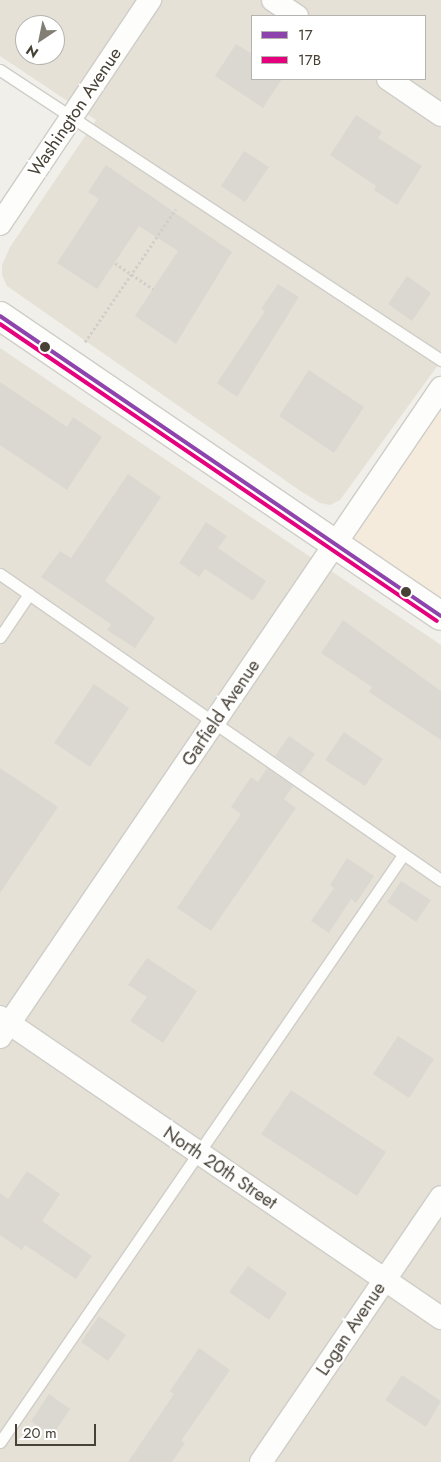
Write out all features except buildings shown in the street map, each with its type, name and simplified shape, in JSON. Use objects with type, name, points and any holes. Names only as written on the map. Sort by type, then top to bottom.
[{"type":"street","name":"Washington Avenue","points":[[0,224],[150,0]]},
{"type":"street","points":[[273,0],[295,15]]},
{"type":"street","points":[[390,80],[441,114]]},
{"type":"street","points":[[0,316],[441,616]]},
{"type":"street","name":"Garfield Avenue","points":[[3,1026],[213,724],[441,388]]},
{"type":"street","name":"North 20th Street","points":[[3,1026],[199,1154],[441,1318]]},
{"type":"street","name":"Logan Avenue","points":[[261,1462],[441,1197]]},
{"type":"lane","points":[[0,70],[441,360]]},
{"type":"lane","points":[[0,574],[403,856],[441,880]]},
{"type":"lane","points":[[0,637],[29,594]]},
{"type":"lane","points":[[0,1442],[403,856]]},
{"type":"path","points":[[70,364],[187,193]]},
{"type":"path","points":[[115,263],[153,289]]},
{"type":"shaded area","points":[[0,0],[441,0],[441,361],[340,500],[330,505],[320,503],[299,490],[7,286],[2,275],[2,265],[10,247],[96,120],[0,56]]},
{"type":"shaded area","points":[[0,348],[441,645],[441,1462],[0,1462]]},
{"type":"shaded area","points":[[441,388],[441,616],[335,544]]},
{"type":"transit line","name":"17","points":[[0,316],[441,616]]},
{"type":"transit line","name":"17B","points":[[0,324],[437,621]]}]
